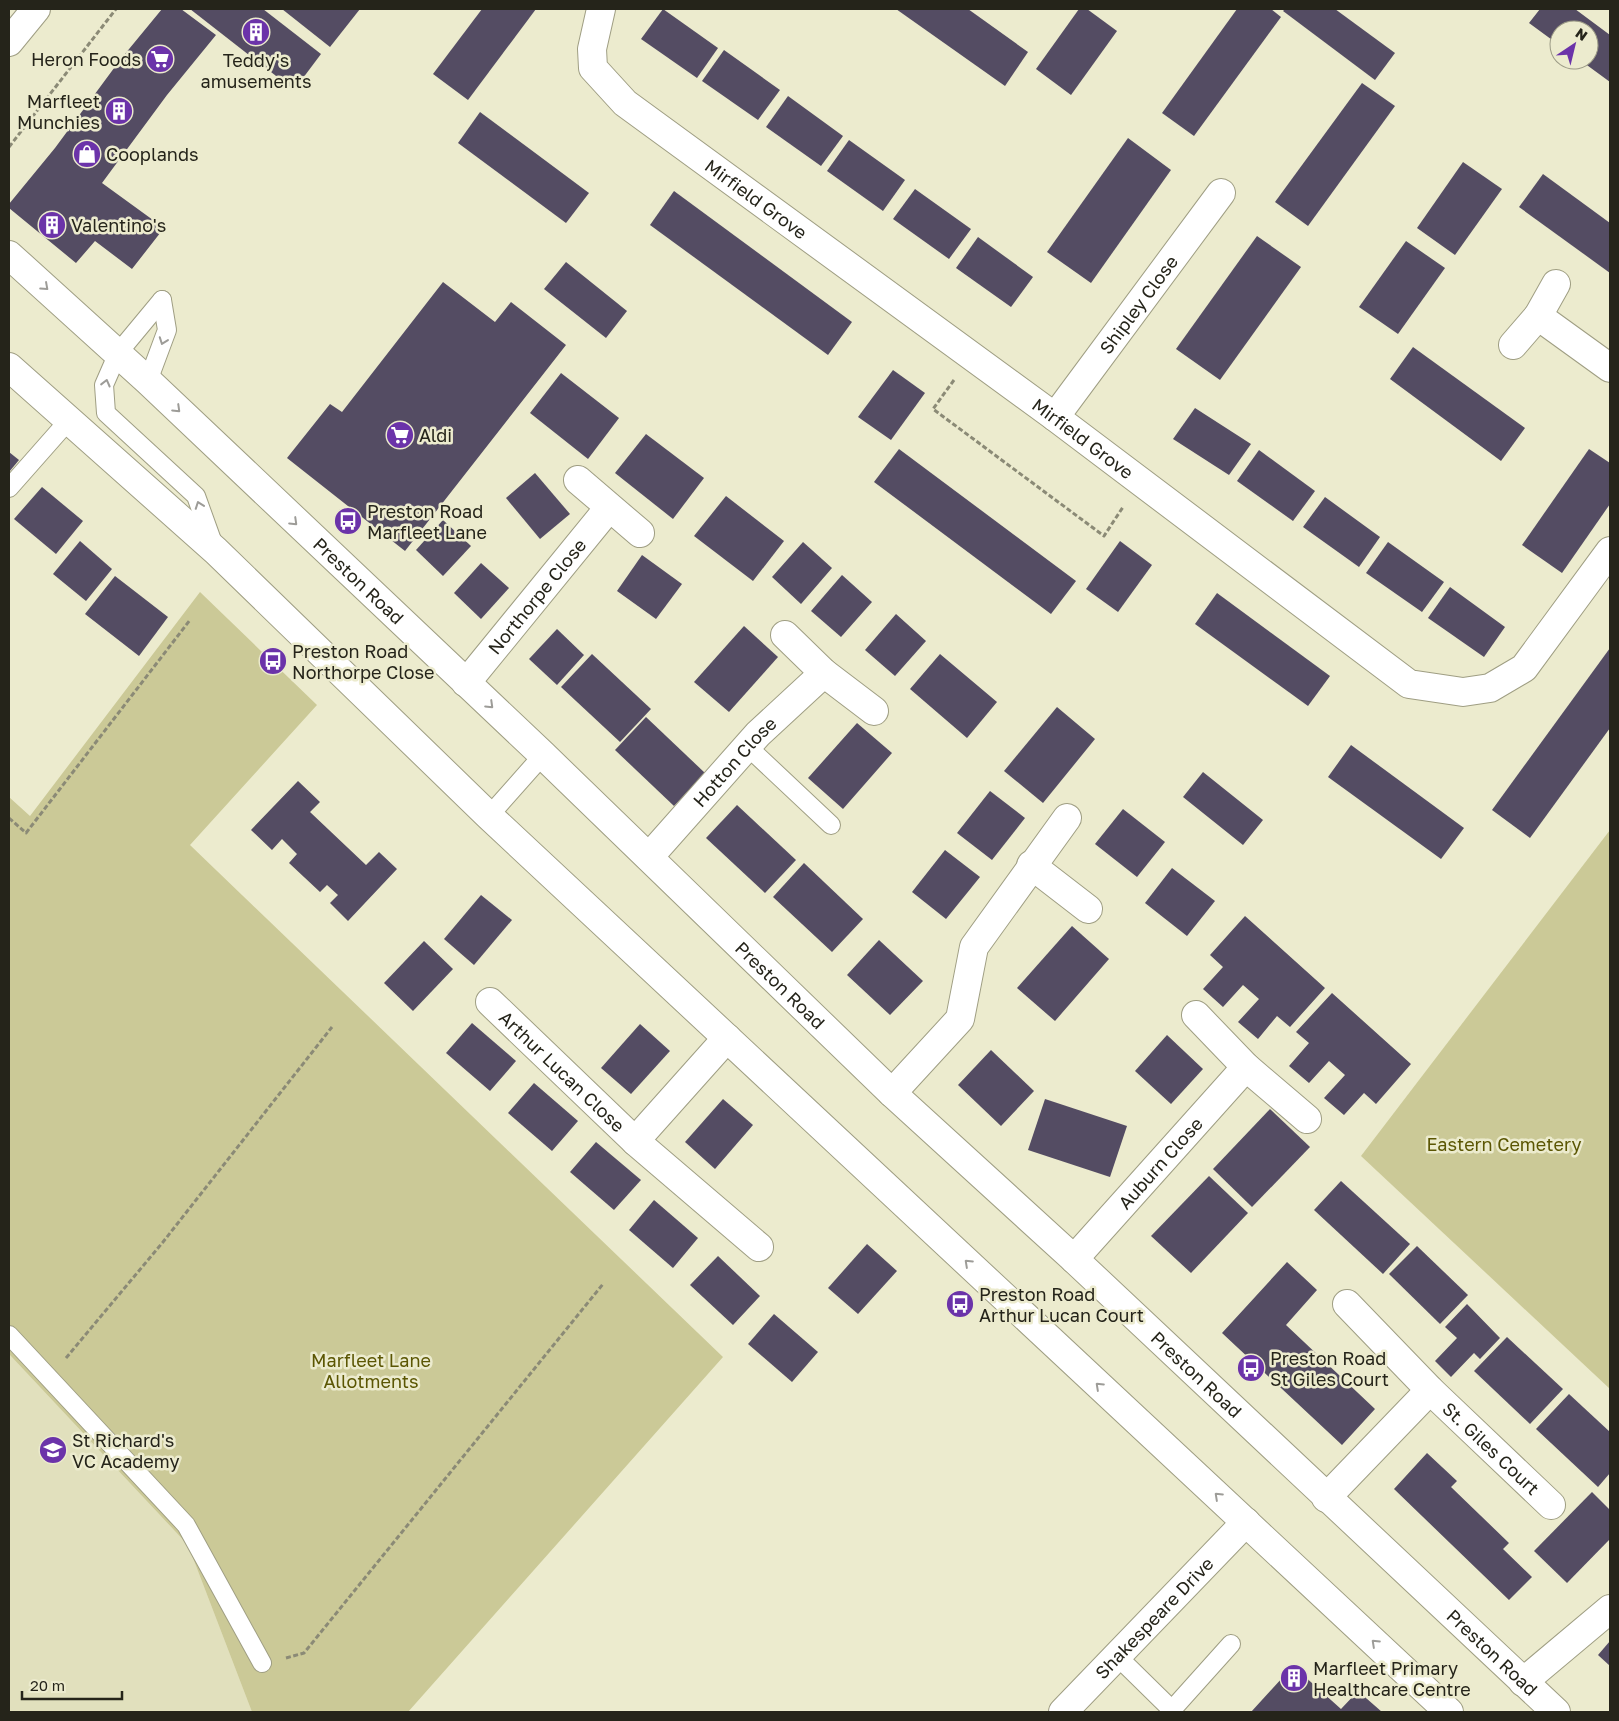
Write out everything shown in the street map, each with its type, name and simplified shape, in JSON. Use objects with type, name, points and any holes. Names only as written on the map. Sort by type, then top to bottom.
[{"type":"street","points":[[9,42],[36,9]]},
{"type":"street","name":"Mirfield Grove","points":[[601,9],[592,49],[594,68],[625,103],[1055,417],[1409,684],[1463,692],[1490,688],[1524,668],[1610,550]]},
{"type":"street","name":"Shipley Close","points":[[1055,417],[1222,192]]},
{"type":"street","name":"Preston Road","points":[[9,254],[148,381],[543,755],[892,1093],[1074,1259],[1326,1498],[1556,1712]]},
{"type":"street","points":[[1513,345],[1538,316],[1556,284]]},
{"type":"street","points":[[1538,316],[1610,368]]},
{"type":"street","points":[[9,367],[216,551],[489,816],[1449,1712]]},
{"type":"street","points":[[578,480],[608,509],[640,534]]},
{"type":"street","name":"Northorpe Close","points":[[466,683],[608,509]]},
{"type":"street","points":[[785,635],[824,674],[874,711]]},
{"type":"street","name":"Hotton Close","points":[[649,857],[747,746],[824,674]]},
{"type":"street","points":[[892,1093],[960,1019],[974,947],[1031,865],[1067,818]]},
{"type":"street","points":[[1031,865],[1088,909]]},
{"type":"street","name":"Arthur Lucan Close","points":[[490,1002],[635,1141],[760,1247]]},
{"type":"street","points":[[1196,1015],[1246,1068],[1306,1119]]},
{"type":"street","name":"Arthur Lucan Close","points":[[635,1141],[727,1038]]},
{"type":"street","name":"Auburn Close","points":[[1074,1259],[1246,1068]]},
{"type":"street","name":"St. Giles Court","points":[[1347,1304],[1430,1390],[1551,1505]]},
{"type":"street","name":"St. Giles Court","points":[[1326,1498],[1430,1390]]},
{"type":"street","name":"Shakespeare Drive","points":[[1063,1712],[1246,1522]]},
{"type":"street","points":[[1523,1682],[1610,1609]]},
{"type":"lane","points":[[148,381],[167,330],[162,300],[118,353],[104,385],[106,413],[196,496],[216,551]]},
{"type":"lane","points":[[9,488],[69,420]]},
{"type":"lane","points":[[747,746],[831,825]]},
{"type":"lane","points":[[489,816],[543,755]]},
{"type":"lane","points":[[9,1335],[186,1525],[262,1663]]},
{"type":"lane","points":[[1118,1657],[1171,1711],[1231,1644]]},
{"type":"path","points":[[9,147],[116,9]]},
{"type":"path","points":[[971,356],[934,409],[1104,536],[1141,482]]},
{"type":"path","points":[[9,818],[26,832],[190,620]]},
{"type":"path","points":[[48,1377],[76,1348],[163,1242],[332,1027]]},
{"type":"path","points":[[262,1663],[304,1653],[603,1284]]},
{"type":"shaded area","name":"St Richard's VC Academy","points":[[9,1354],[188,1545],[252,1712],[9,1712]]},
{"type":"green space","name":"Marfleet Lane Allotments","points":[[200,592],[317,705],[190,845],[723,1357],[408,1712],[252,1712],[188,1545],[9,1354],[9,797],[30,816]]},
{"type":"green space","name":"Eastern Cemetery","points":[[1610,830],[1610,1389],[1361,1156]]},
{"type":"building","points":[[162,9],[181,9],[216,35],[167,95],[102,183],[164,228],[132,269],[95,241],[76,263],[9,208],[9,204],[55,148],[120,60]]},
{"type":"building","name":"Teddy's amusements","points":[[190,9],[263,9],[321,54],[294,90]]},
{"type":"building","points":[[282,9],[360,9],[330,47]]},
{"type":"building","points":[[482,9],[536,9],[468,100],[433,74]]},
{"type":"building","points":[[663,9],[718,48],[697,78],[641,39]]},
{"type":"building","points":[[896,9],[968,9],[1028,52],[1005,86]]},
{"type":"building","points":[[1079,9],[1087,9],[1117,31],[1071,95],[1036,69]]},
{"type":"building","points":[[1237,9],[1271,9],[1281,17],[1194,136],[1162,113]]},
{"type":"building","points":[[1285,9],[1335,9],[1395,53],[1375,80],[1283,11]]},
{"type":"building","points":[[1540,9],[1575,9],[1590,20],[1549,20],[1549,38],[1529,23]]},
{"type":"building","points":[[1599,27],[1610,35],[1610,82],[1594,70],[1599,70]]},
{"type":"building","points":[[724,50],[780,90],[758,120],[702,81]]},
{"type":"building","points":[[1362,83],[1395,106],[1308,226],[1275,202]]},
{"type":"building","points":[[788,96],[843,136],[821,166],[766,127]]},
{"type":"building","points":[[480,112],[589,193],[566,223],[458,143]]},
{"type":"building","points":[[1128,138],[1171,170],[1091,283],[1047,252]]},
{"type":"building","points":[[849,140],[905,180],[883,211],[827,171]]},
{"type":"building","points":[[1463,162],[1502,189],[1455,255],[1417,228]]},
{"type":"building","points":[[1543,174],[1610,223],[1610,273],[1519,207]]},
{"type":"building","points":[[915,189],[971,229],[949,259],[893,219]]},
{"type":"building","points":[[674,191],[852,322],[828,355],[650,225]]},
{"type":"building","points":[[1257,236],[1301,267],[1220,380],[1176,349]]},
{"type":"building","points":[[978,237],[1033,277],[1011,307],[956,268]]},
{"type":"building","points":[[1406,241],[1445,268],[1398,334],[1359,307]]},
{"type":"building","points":[[566,262],[627,311],[606,338],[544,289]]},
{"type":"building","name":"Aldi","points":[[443,282],[495,322],[511,302],[566,345],[405,551],[287,458],[330,404],[342,412]]},
{"type":"building","points":[[1413,347],[1525,428],[1501,461],[1390,379]]},
{"type":"building","points":[[893,370],[925,393],[891,440],[858,417]]},
{"type":"building","points":[[561,373],[619,418],[588,459],[530,413]]},
{"type":"building","points":[[1195,408],[1251,444],[1229,475],[1173,439]]},
{"type":"building","points":[[646,434],[704,478],[673,519],[615,473]]},
{"type":"building","points":[[899,449],[1076,581],[1051,614],[874,482]]},
{"type":"building","points":[[1589,449],[1610,463],[1610,504],[1562,573],[1522,545]]},
{"type":"building","points":[[1259,450],[1315,491],[1293,521],[1237,481]]},
{"type":"building","points":[[9,452],[19,460],[9,472]]},
{"type":"building","points":[[535,473],[570,514],[540,539],[506,498]]},
{"type":"building","points":[[42,487],[83,521],[56,554],[14,519]]},
{"type":"building","points":[[726,496],[784,541],[753,581],[694,536]]},
{"type":"building","points":[[1325,497],[1380,537],[1359,567],[1303,527]]},
{"type":"building","points":[[443,520],[471,546],[443,576],[416,550]]},
{"type":"building","points":[[80,541],[112,569],[86,601],[53,574]]},
{"type":"building","points":[[1120,541],[1152,565],[1118,612],[1086,589]]},
{"type":"building","points":[[803,542],[832,568],[801,604],[772,577]]},
{"type":"building","points":[[1388,542],[1444,582],[1422,612],[1366,573]]},
{"type":"building","points":[[642,555],[682,584],[656,619],[617,591]]},
{"type":"building","points":[[481,563],[509,588],[481,619],[454,593]]},
{"type":"building","points":[[842,575],[872,602],[841,637],[811,611]]},
{"type":"building","points":[[115,576],[168,617],[139,656],[85,614]]},
{"type":"building","points":[[1450,587],[1505,627],[1484,657],[1428,618]]},
{"type":"building","points":[[1217,593],[1330,676],[1308,706],[1195,624]]},
{"type":"building","points":[[896,614],[926,641],[895,676],[865,650]]},
{"type":"building","points":[[744,626],[778,657],[729,712],[694,682]]},
{"type":"building","points":[[557,629],[584,655],[557,685],[529,659]]},
{"type":"building","points":[[1610,648],[1610,728],[1530,838],[1492,810]]},
{"type":"building","points":[[592,654],[651,709],[620,742],[561,687]]},
{"type":"building","points":[[940,654],[997,702],[967,738],[910,689]]},
{"type":"building","points":[[1057,707],[1095,739],[1043,803],[1004,771]]},
{"type":"building","points":[[646,717],[705,773],[674,806],[615,750]]},
{"type":"building","points":[[857,723],[892,753],[843,809],[808,778]]},
{"type":"building","points":[[1351,745],[1464,828],[1441,859],[1328,777]]},
{"type":"building","points":[[1203,772],[1263,820],[1243,845],[1183,797]]},
{"type":"building","points":[[298,781],[320,802],[310,812],[366,865],[379,852],[397,869],[348,921],[330,903],[338,895],[327,885],[320,892],[289,863],[297,854],[282,839],[272,850],[251,830]]},
{"type":"building","points":[[990,791],[1025,818],[992,860],[957,833]]},
{"type":"building","points":[[737,805],[796,860],[765,893],[706,838]]},
{"type":"building","points":[[1123,809],[1165,842],[1137,877],[1095,844]]},
{"type":"building","points":[[945,850],[980,877],[946,919],[912,892]]},
{"type":"building","points":[[804,863],[863,919],[832,952],[773,897]]},
{"type":"building","points":[[1172,868],[1215,901],[1187,936],[1145,903]]},
{"type":"building","points":[[481,895],[512,920],[474,965],[444,939]]},
{"type":"building","points":[[1245,916],[1325,988],[1290,1027],[1277,1016],[1258,1039],[1238,1022],[1259,999],[1243,985],[1223,1007],[1203,989],[1223,967],[1210,955]]},
{"type":"building","points":[[1072,926],[1109,959],[1055,1021],[1017,988]]},
{"type":"building","points":[[879,940],[923,981],[890,1015],[847,975]]},
{"type":"building","points":[[424,941],[453,969],[413,1011],[384,983]]},
{"type":"building","points":[[1332,993],[1411,1064],[1376,1104],[1364,1093],[1344,1115],[1324,1098],[1345,1075],[1329,1061],[1309,1083],[1289,1066],[1309,1043],[1296,1032]]},
{"type":"building","points":[[472,1023],[516,1061],[490,1091],[446,1053]]},
{"type":"building","points":[[640,1024],[670,1051],[631,1094],[601,1068]]},
{"type":"building","points":[[1167,1035],[1203,1069],[1171,1104],[1135,1071]]},
{"type":"building","points":[[991,1050],[1034,1091],[1001,1126],[958,1085]]},
{"type":"building","points":[[534,1083],[578,1121],[552,1151],[508,1113]]},
{"type":"building","points":[[723,1099],[753,1125],[715,1169],[685,1142]]},
{"type":"building","points":[[1045,1099],[1127,1126],[1110,1177],[1028,1150]]},
{"type":"building","points":[[1270,1109],[1310,1147],[1252,1207],[1213,1169]]},
{"type":"building","points":[[596,1142],[641,1180],[614,1210],[570,1172]]},
{"type":"building","points":[[1209,1176],[1248,1213],[1191,1273],[1151,1236]]},
{"type":"building","points":[[1341,1181],[1410,1244],[1383,1274],[1314,1210]]},
{"type":"building","points":[[654,1200],[698,1238],[673,1268],[629,1230]]},
{"type":"building","points":[[867,1244],[897,1271],[858,1314],[828,1288]]},
{"type":"building","points":[[1417,1246],[1468,1295],[1440,1324],[1389,1274]]},
{"type":"building","points":[[718,1256],[760,1296],[733,1325],[690,1285]]},
{"type":"building","points":[[1287,1262],[1317,1290],[1286,1325],[1375,1409],[1342,1445],[1222,1333]]},
{"type":"building","points":[[1467,1304],[1500,1338],[1480,1359],[1474,1353],[1451,1377],[1435,1361],[1457,1338],[1445,1327]]},
{"type":"building","points":[[774,1314],[818,1352],[792,1382],[748,1344]]},
{"type":"building","points":[[1507,1337],[1563,1389],[1530,1424],[1474,1371]]},
{"type":"building","points":[[1569,1394],[1610,1432],[1610,1473],[1598,1487],[1536,1429]]},
{"type":"building","points":[[1427,1453],[1457,1481],[1451,1487],[1509,1543],[1503,1549],[1532,1577],[1509,1600],[1394,1489]]},
{"type":"building","points":[[1592,1492],[1610,1510],[1610,1539],[1567,1583],[1534,1551]]},
{"type":"building","points":[[1610,1641],[1610,1666],[1598,1655]]},
{"type":"building","name":"Marfleet Primary Healthcare Centre","points":[[1293,1666],[1341,1709],[1358,1691],[1382,1712],[1251,1712]]},
{"type":"place","name":"Teddy's amusements","points":[[256,32]]},
{"type":"place","name":"Heron Foods","points":[[160,59]]},
{"type":"place","name":"Marfleet Munchies","points":[[119,111]]},
{"type":"place","name":"Cooplands","points":[[87,154]]},
{"type":"place","name":"Valentino's","points":[[52,225]]},
{"type":"place","name":"Aldi","points":[[400,435]]},
{"type":"place","name":"Preston Road Marfleet Lane","points":[[348,521]]},
{"type":"place","name":"Preston Road Northorpe Close","points":[[273,661]]},
{"type":"place","name":"Preston Road Arthur Lucan Court","points":[[960,1304]]},
{"type":"place","name":"Preston Road St Giles Court","points":[[1251,1368]]},
{"type":"place","name":"St Richard's VC Academy","points":[[53,1450]]},
{"type":"place","name":"Marfleet Primary Healthcare Centre","points":[[1294,1678]]}]
